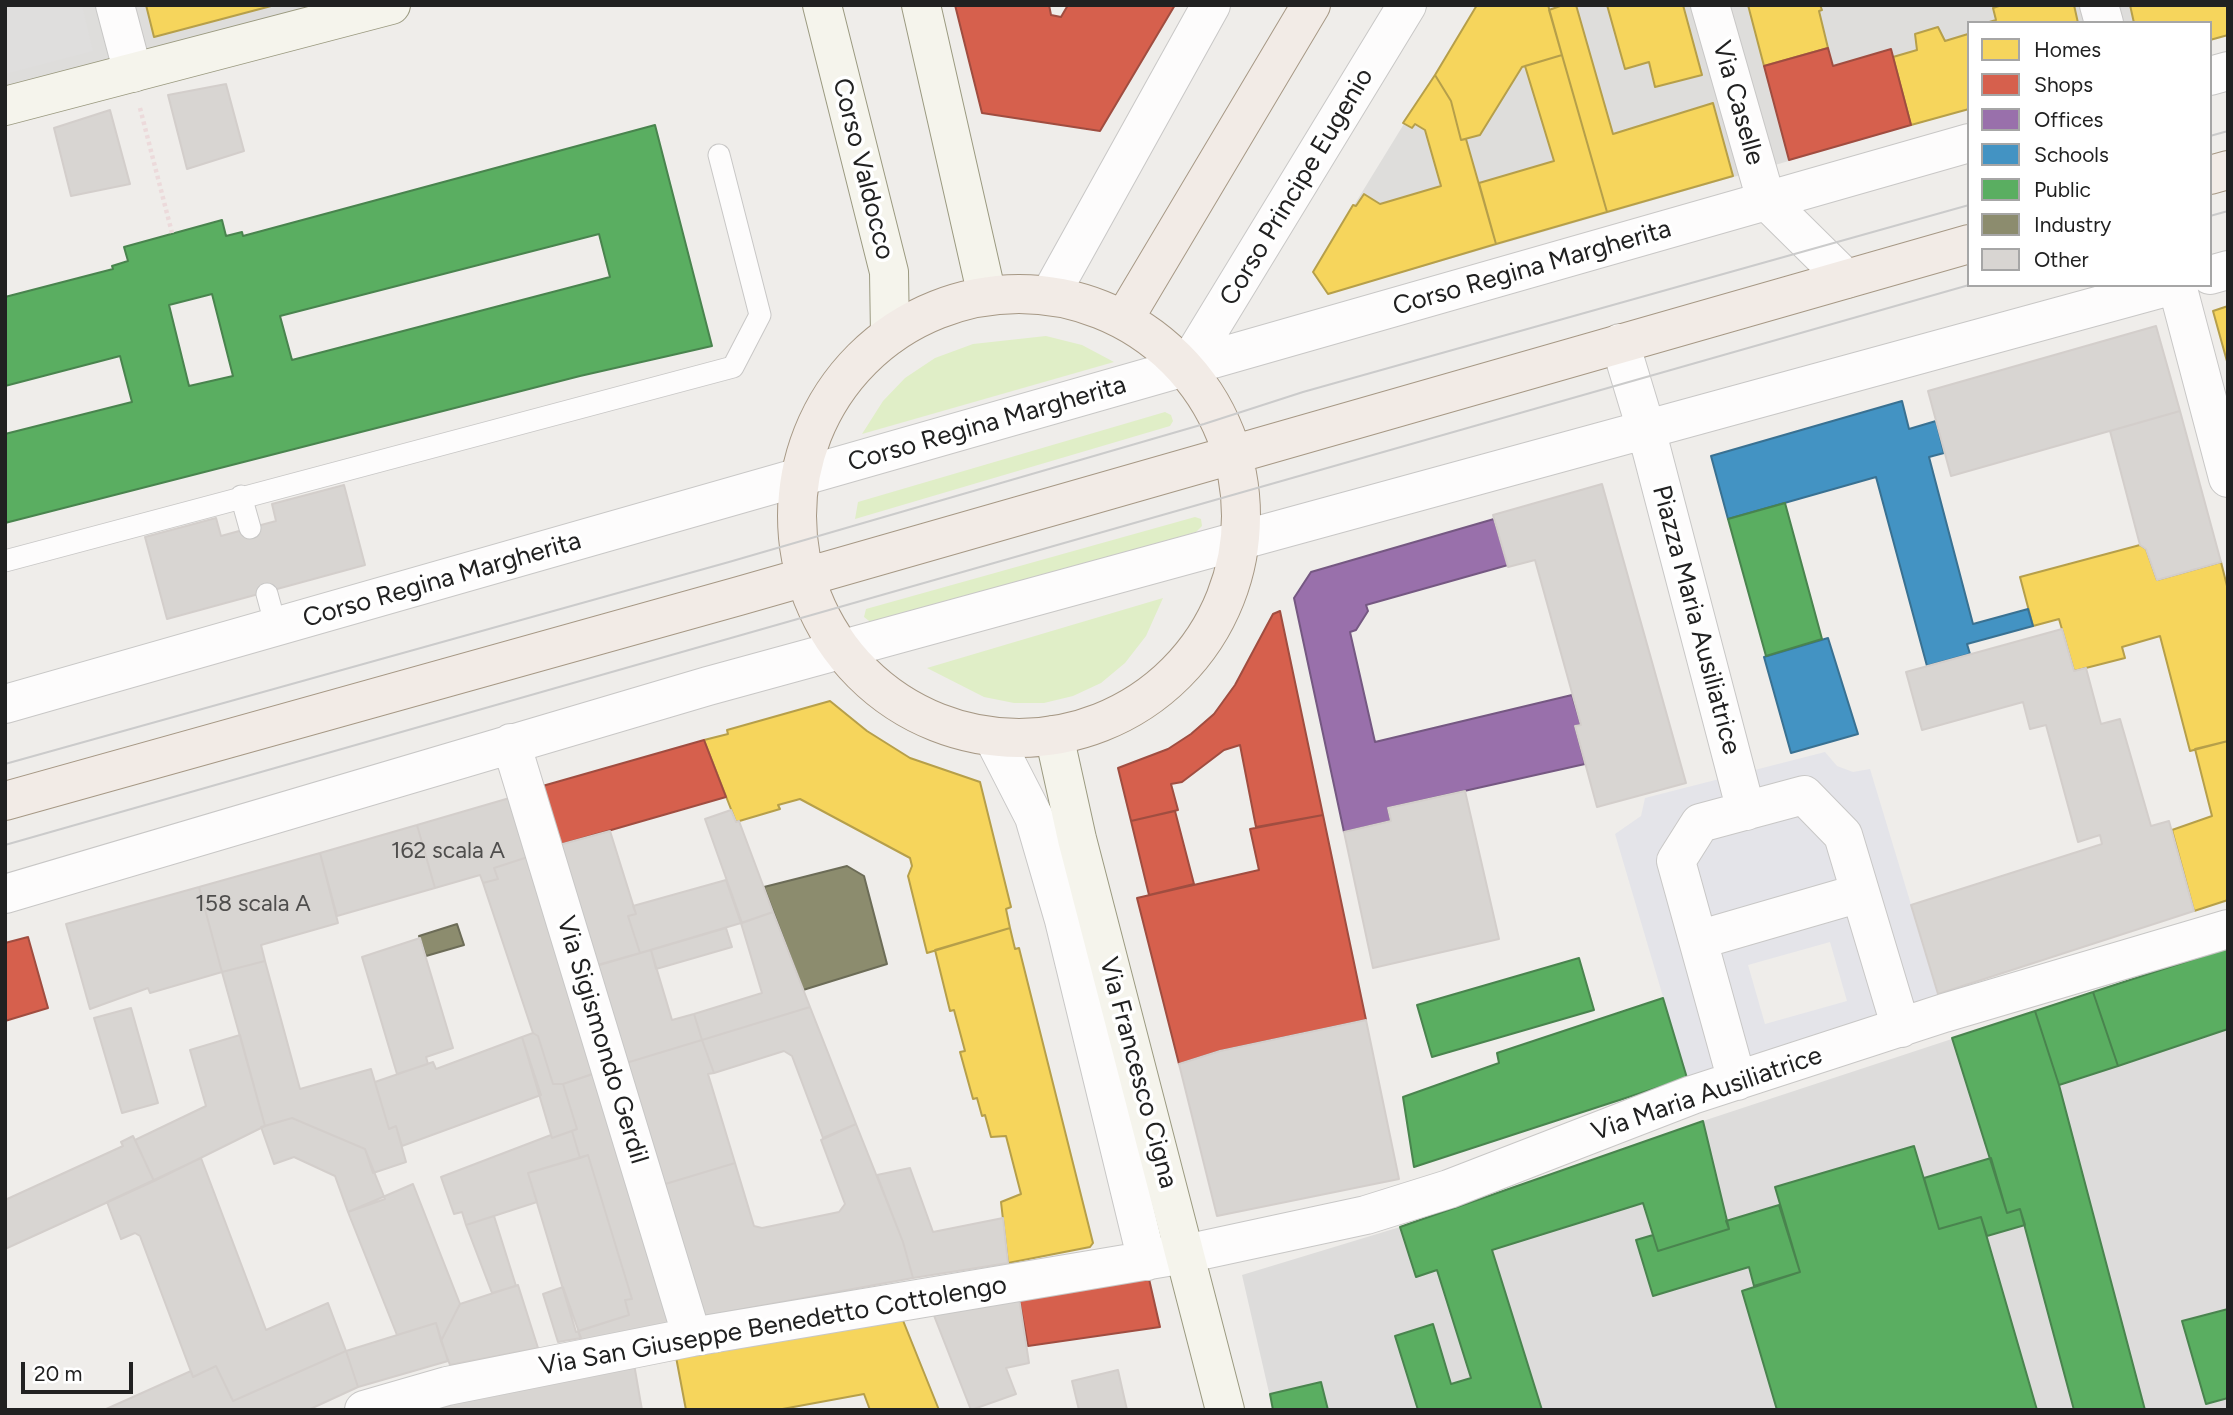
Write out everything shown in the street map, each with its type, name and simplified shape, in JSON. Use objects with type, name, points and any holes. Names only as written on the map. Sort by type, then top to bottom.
[{"type":"main road","points":[[1124,319],[1311,5]]},
{"type":"main road","points":[[5,800],[805,577],[1967,245]]},
{"type":"main road","points":[[1050,295],[1088,304],[1124,319],[1153,337],[1186,368],[1216,410],[1234,455],[1241,493],[1240,541],[1229,589],[1220,612],[1193,654],[1177,673],[1138,704],[1116,716],[1054,736],[993,737],[954,729],[908,709],[868,679],[841,650],[818,612],[805,577],[798,541],[800,479],[807,451],[831,398],[867,353],[890,335],[943,307],[987,296],[1050,295]]},
{"type":"street","points":[[115,5],[135,87]]},
{"type":"street","points":[[5,106],[135,87],[391,5]]},
{"type":"street","name":"Corso Valdocco","points":[[822,5],[889,272],[890,335]]},
{"type":"street","points":[[921,5],[987,296]]},
{"type":"street","points":[[1050,295],[1211,5]]},
{"type":"street","name":"Corso Principe Eugenio","points":[[1186,368],[1407,5]]},
{"type":"street","name":"Via Caselle","points":[[1710,5],[1766,200]]},
{"type":"street","name":"Corso Regina Margherita","points":[[5,704],[272,610],[800,479],[1967,145]]},
{"type":"street","points":[[1766,200],[1846,279]]},
{"type":"street","points":[[5,894],[511,743],[841,650],[2168,287]]},
{"type":"street","points":[[2176,287],[2228,478]]},
{"type":"street","points":[[1620,343],[1646,429]]},
{"type":"street","name":"Piazza Maria Ausiliatrice","points":[[1646,429],[1746,811]]},
{"type":"street","name":"Via Francesco Cigna","points":[[1054,736],[1077,839],[1225,1410]]},
{"type":"street","name":"Via Francesco Cigna","points":[[993,737],[1034,817],[1060,907],[1147,1261]]},
{"type":"street","name":"Via Sigismondo Gerdil","points":[[511,743],[692,1337]]},
{"type":"street","points":[[1737,1081],[1676,861],[1700,823],[1804,795],[1843,835],[1901,1028]]},
{"type":"street","points":[[1698,940],[1860,893]]},
{"type":"street","name":"Via Maria Ausiliatrice","points":[[1185,1254],[1413,1202],[1692,1095],[1901,1028],[2228,929]]},
{"type":"street","name":"Via San Giuseppe Benedetto Cottolengo","points":[[364,1410],[447,1387],[692,1337],[1185,1254]]},
{"type":"lane","points":[[5,561],[733,367],[760,315],[719,155]]},
{"type":"lane","points":[[241,496],[250,528]]},
{"type":"path","points":[[135,87],[172,233]]},
{"type":"shaded area","points":[[5,5],[371,5],[5,89]]},
{"type":"shaded area","points":[[5,5],[82,5],[93,51],[5,74]]},
{"type":"shaded area","points":[[1477,5],[2228,5],[2212,21],[1967,21],[1967,110],[1328,294],[1313,272]]},
{"type":"shaded area","points":[[1825,752],[1837,766],[1853,772],[1870,769],[1942,1007],[1687,1078],[1615,834],[1641,816],[1645,798]],"holes":[[[1830,942],[1847,1001],[1765,1024],[1748,965]]]},
{"type":"shaded area","points":[[2228,948],[2228,1410],[1273,1410],[1242,1275],[1400,1227],[1703,1121]]},
{"type":"green space","points":[[1046,336],[1082,345],[1114,362],[862,434],[883,401],[905,378],[935,358],[973,344]]},
{"type":"green space","points":[[1165,412],[1171,415],[1173,421],[1170,426],[855,519],[858,502]]},
{"type":"green space","points":[[1195,517],[1201,519],[1202,526],[1196,532],[873,624],[864,617],[866,609]]},
{"type":"green space","points":[[1163,598],[1146,636],[1125,663],[1101,683],[1073,696],[1044,703],[1014,703],[984,697],[927,668]]},
{"type":"building: Homes","points":[[146,5],[275,5],[154,37]]},
{"type":"building: Homes","points":[[1477,5],[1548,5],[1562,55],[1522,67],[1480,135],[1461,140],[1451,101],[1435,75]]},
{"type":"building: Homes","points":[[1563,5],[1576,5],[1613,134],[1713,103],[1733,176],[1607,212],[1549,10]]},
{"type":"building: Homes","points":[[1607,5],[1683,5],[1702,75],[1655,87],[1649,62],[1625,69]]},
{"type":"building: Homes","points":[[1748,5],[1820,5],[1828,48],[1764,66]]},
{"type":"building: Homes","points":[[2002,5],[2074,5],[2078,21],[1993,21],[1996,20],[1993,8]]},
{"type":"building: Homes","points":[[2130,5],[2228,5],[2228,35],[2212,39],[2212,21],[2134,21]]},
{"type":"building: Homes","points":[[1938,27],[1945,41],[1967,34],[1967,110],[1911,125],[1893,57],[1917,50],[1915,34]]},
{"type":"building: Homes","points":[[1562,55],[1607,212],[1496,244],[1479,183],[1554,161],[1525,66]]},
{"type":"building: Homes","points":[[1435,75],[1451,101],[1461,140],[1466,139],[1496,244],[1328,294],[1313,272],[1353,205],[1356,206],[1364,194],[1380,204],[1441,186],[1425,130],[1415,124],[1412,128],[1403,123]]},
{"type":"building: Homes","points":[[2228,306],[2228,365],[2213,311]]},
{"type":"building: Homes","points":[[2140,545],[2146,549],[2157,580],[2221,562],[2228,590],[2228,741],[2190,751],[2160,636],[2122,647],[2125,658],[2074,671],[2059,619],[2033,626],[2020,577]]},
{"type":"building: Homes","points":[[830,701],[867,731],[910,758],[980,782],[1011,907],[1006,909],[1010,928],[927,953],[908,876],[912,866],[910,858],[800,799],[778,805],[780,809],[736,822],[704,740],[728,734],[727,730]]},
{"type":"building: Homes","points":[[2228,741],[2228,900],[2194,911],[2172,830],[2212,816],[2195,749]]},
{"type":"building: Homes","points":[[1010,928],[1015,949],[1019,948],[1093,1243],[1090,1247],[1008,1263],[1001,1202],[1021,1194],[1006,1136],[991,1137],[977,1098],[973,1099],[960,1052],[965,1051],[954,1010],[950,1011],[935,950]]},
{"type":"building: Homes","points":[[902,1318],[939,1410],[870,1410],[864,1394],[777,1410],[686,1410],[676,1357]]},
{"type":"building: Shops","points":[[955,5],[1049,5],[1051,15],[1061,17],[1068,5],[1175,5],[1100,131],[982,113]]},
{"type":"building: Shops","points":[[1828,48],[1833,66],[1891,49],[1911,125],[1789,160],[1764,66]]},
{"type":"building: Shops","points":[[1280,611],[1323,815],[1256,827],[1240,745],[1224,750],[1182,782],[1171,784],[1178,810],[1131,821],[1118,768],[1168,749],[1214,714],[1235,685],[1273,614]]},
{"type":"building: Shops","points":[[704,740],[726,797],[559,845],[539,787]]},
{"type":"building: Shops","points":[[1175,811],[1194,884],[1149,895],[1131,821]]},
{"type":"building: Shops","points":[[1323,815],[1366,1020],[1220,1051],[1179,1064],[1137,898],[1259,870],[1250,829]]},
{"type":"building: Shops","points":[[28,937],[48,1008],[5,1021],[5,943]]},
{"type":"building: Shops","points":[[1149,1279],[1160,1327],[1028,1346],[1019,1298]]},
{"type":"building: Offices","points":[[1494,519],[1508,565],[1366,605],[1368,611],[1356,630],[1350,632],[1375,742],[1572,695],[1581,725],[1575,726],[1585,764],[1388,808],[1391,821],[1344,832],[1294,598],[1311,572]]},
{"type":"building: Schools","points":[[1902,401],[1909,429],[1936,421],[1944,453],[1929,457],[1973,624],[2028,609],[2033,626],[1967,644],[1970,654],[1927,666],[1876,477],[1728,519],[1711,456]]},
{"type":"building: Schools","points":[[1828,638],[1858,734],[1791,753],[1764,657]]},
{"type":"building: Public","points":[[655,125],[712,346],[580,376],[5,523],[5,434],[132,402],[120,356],[5,386],[5,297],[113,269],[112,266],[128,261],[124,247],[222,220],[226,236],[242,232],[243,236]],"holes":[[[599,234],[610,277],[292,360],[280,316]],[[212,294],[233,376],[189,386],[169,305]]]},
{"type":"building: Public","points":[[1785,503],[1822,639],[1766,656],[1728,519]]},
{"type":"building: Public","points":[[2228,948],[2228,1029],[2118,1066],[2093,992]]},
{"type":"building: Public","points":[[1579,958],[1594,1010],[1432,1057],[1417,1005]]},
{"type":"building: Public","points":[[2093,992],[2118,1066],[2059,1085],[2035,1011]]},
{"type":"building: Public","points":[[1663,998],[1687,1078],[1414,1167],[1403,1097],[1499,1063],[1497,1053]]},
{"type":"building: Public","points":[[2035,1011],[2059,1085],[2145,1410],[2074,1410],[2020,1209],[2007,1213],[1952,1038]]},
{"type":"building: Public","points":[[1703,1121],[1729,1229],[1658,1251],[1643,1203],[1492,1250],[1542,1410],[1418,1410],[1395,1336],[1433,1324],[1451,1384],[1471,1378],[1437,1270],[1416,1277],[1400,1227]]},
{"type":"building: Public","points":[[1914,1146],[1939,1229],[1981,1217],[2037,1410],[1777,1410],[1742,1291],[1800,1272],[1775,1187]]},
{"type":"building: Public","points":[[1991,1158],[2007,1213],[2020,1209],[2025,1225],[1987,1236],[1981,1217],[1939,1229],[1924,1178]]},
{"type":"building: Public","points":[[1779,1205],[1800,1272],[1754,1286],[1749,1267],[1653,1296],[1636,1240],[1653,1235],[1658,1251],[1729,1229],[1726,1221]]},
{"type":"building: Public","points":[[2228,1309],[2228,1398],[2206,1404],[2182,1321]]},
{"type":"building: Public","points":[[1321,1382],[1328,1410],[1273,1410],[1270,1394]]},
{"type":"building: Industry","points":[[847,866],[864,876],[887,964],[803,990],[764,887]]},
{"type":"building: Industry","points":[[457,924],[464,945],[426,956],[419,936]]},
{"type":"building: Other","points":[[226,84],[244,151],[187,169],[168,95]]},
{"type":"building: Other","points":[[110,110],[130,184],[71,196],[54,128]]},
{"type":"building: Other","points":[[2156,326],[2180,411],[1951,476],[1928,391]]},
{"type":"building: Other","points":[[2180,411],[2221,562],[2157,580],[2146,549],[2140,545],[2110,431]]},
{"type":"building: Other","points":[[1602,484],[1686,783],[1597,807],[1575,726],[1581,725],[1535,560],[1508,567],[1493,515]]},
{"type":"building: Other","points":[[344,485],[365,565],[167,619],[145,537],[216,518],[221,536],[276,521],[272,504]]},
{"type":"building: Other","points":[[2062,629],[2074,671],[2086,668],[2101,724],[2120,719],[2151,826],[2169,821],[2194,911],[1938,994],[1911,905],[2102,844],[2100,835],[2078,842],[2046,725],[2030,729],[2023,702],[1922,730],[1906,672]]},
{"type":"building: Other","points":[[1465,791],[1499,939],[1373,968],[1344,832],[1391,821],[1388,808]]},
{"type":"building: Other","points":[[513,797],[531,856],[494,868],[498,879],[483,883],[480,875],[435,888],[417,825]]},
{"type":"building: Other","points":[[731,810],[736,822],[739,821],[773,912],[742,923],[705,819]]},
{"type":"building: Other","points":[[417,825],[435,888],[337,916],[320,853]]},
{"type":"building: Other","points":[[610,831],[636,914],[628,916],[640,953],[594,966],[559,845]]},
{"type":"building: Other","points":[[320,853],[338,923],[261,945],[265,961],[222,972],[199,887]]},
{"type":"building: Other","points":[[531,856],[596,1073],[563,1084],[553,1084],[538,1036],[533,1033],[483,883],[498,879],[494,868]]},
{"type":"building: Other","points":[[726,880],[741,923],[640,953],[628,916],[636,914],[633,906]]},
{"type":"building: Other","points":[[199,887],[222,972],[150,993],[148,988],[90,1009],[66,924]]},
{"type":"building: Other","points":[[773,912],[810,1007],[702,1040],[694,1014],[762,993],[741,923]]},
{"type":"building: Other","points":[[726,928],[732,947],[656,969],[651,950]]},
{"type":"building: Other","points":[[420,938],[453,1048],[426,1057],[428,1064],[397,1074],[362,957]]},
{"type":"building: Other","points":[[651,950],[672,1020],[694,1014],[702,1040],[626,1063],[596,966]]},
{"type":"building: Other","points":[[265,961],[300,1089],[371,1069],[389,1129],[396,1126],[406,1162],[373,1173],[365,1149],[292,1118],[265,1126],[222,972]]},
{"type":"building: Other","points":[[810,1007],[856,1124],[823,1138],[792,1056],[784,1051],[714,1073],[702,1040]]},
{"type":"building: Other","points":[[131,1008],[158,1103],[122,1113],[94,1018]]},
{"type":"building: Other","points":[[1366,1020],[1399,1179],[1217,1216],[1179,1064],[1220,1051]]},
{"type":"building: Other","points":[[533,1033],[538,1036],[553,1084],[563,1084],[577,1129],[552,1138],[522,1037]]},
{"type":"building: Other","points":[[240,1035],[265,1126],[154,1181],[135,1140],[206,1106],[190,1050]]},
{"type":"building: Other","points":[[522,1037],[541,1095],[402,1146],[396,1126],[389,1129],[375,1082],[433,1062],[436,1069]]},
{"type":"building: Other","points":[[702,1040],[714,1073],[708,1074],[735,1163],[662,1185],[626,1063]]},
{"type":"building: Other","points":[[598,1072],[677,1325],[582,1343],[578,1331],[629,1315],[625,1300],[632,1299],[588,1155],[580,1158],[572,1131],[577,1129],[563,1084]]},
{"type":"building: Other","points":[[292,1118],[365,1149],[385,1199],[348,1212],[335,1176],[294,1157],[274,1164],[261,1127]]},
{"type":"building: Other","points":[[856,1124],[903,1242],[913,1278],[705,1316],[662,1185],[735,1163],[754,1226],[762,1228],[839,1212],[845,1204],[821,1140]]},
{"type":"building: Other","points":[[572,1131],[580,1158],[528,1173],[537,1202],[466,1225],[462,1212],[454,1214],[441,1177],[551,1135],[552,1138]]},
{"type":"building: Other","points":[[133,1136],[154,1181],[5,1249],[5,1200],[123,1146],[121,1142]]},
{"type":"building: Other","points":[[588,1155],[632,1299],[625,1300],[629,1315],[576,1332],[528,1173]]},
{"type":"building: Other","points":[[201,1158],[266,1330],[328,1303],[346,1351],[233,1401],[216,1366],[193,1377],[140,1236],[135,1233],[121,1239],[107,1202]]},
{"type":"building: Other","points":[[910,1168],[933,1232],[1003,1218],[1008,1263],[913,1278],[903,1242],[877,1175]]},
{"type":"building: Other","points":[[413,1184],[460,1304],[441,1341],[436,1323],[397,1335],[348,1212]]},
{"type":"building: Other","points":[[494,1216],[516,1286],[492,1293],[466,1225]]},
{"type":"building: Other","points":[[518,1285],[538,1348],[450,1365],[441,1341],[460,1304]]},
{"type":"building: Other","points":[[563,1287],[581,1338],[558,1342],[543,1294]]},
{"type":"building: Other","points":[[1019,1298],[1029,1363],[1006,1368],[1016,1394],[971,1410],[933,1313]]},
{"type":"building: Other","points":[[436,1323],[448,1361],[358,1387],[346,1351]]},
{"type":"building: Other","points":[[346,1351],[358,1387],[308,1410],[104,1410],[191,1371],[193,1377],[216,1366],[233,1401]]},
{"type":"building: Other","points":[[634,1364],[642,1410],[419,1410]]},
{"type":"building: Other","points":[[1118,1370],[1127,1410],[1079,1410],[1072,1381]]},
{"type":"tram line","points":[[2212,135],[2228,131]]},
{"type":"tram line","points":[[5,764],[729,562],[1204,424],[1303,392],[1967,206]]},
{"type":"tram line","points":[[2212,215],[2228,211]]},
{"type":"tram line","points":[[5,845],[1967,286]]}]
